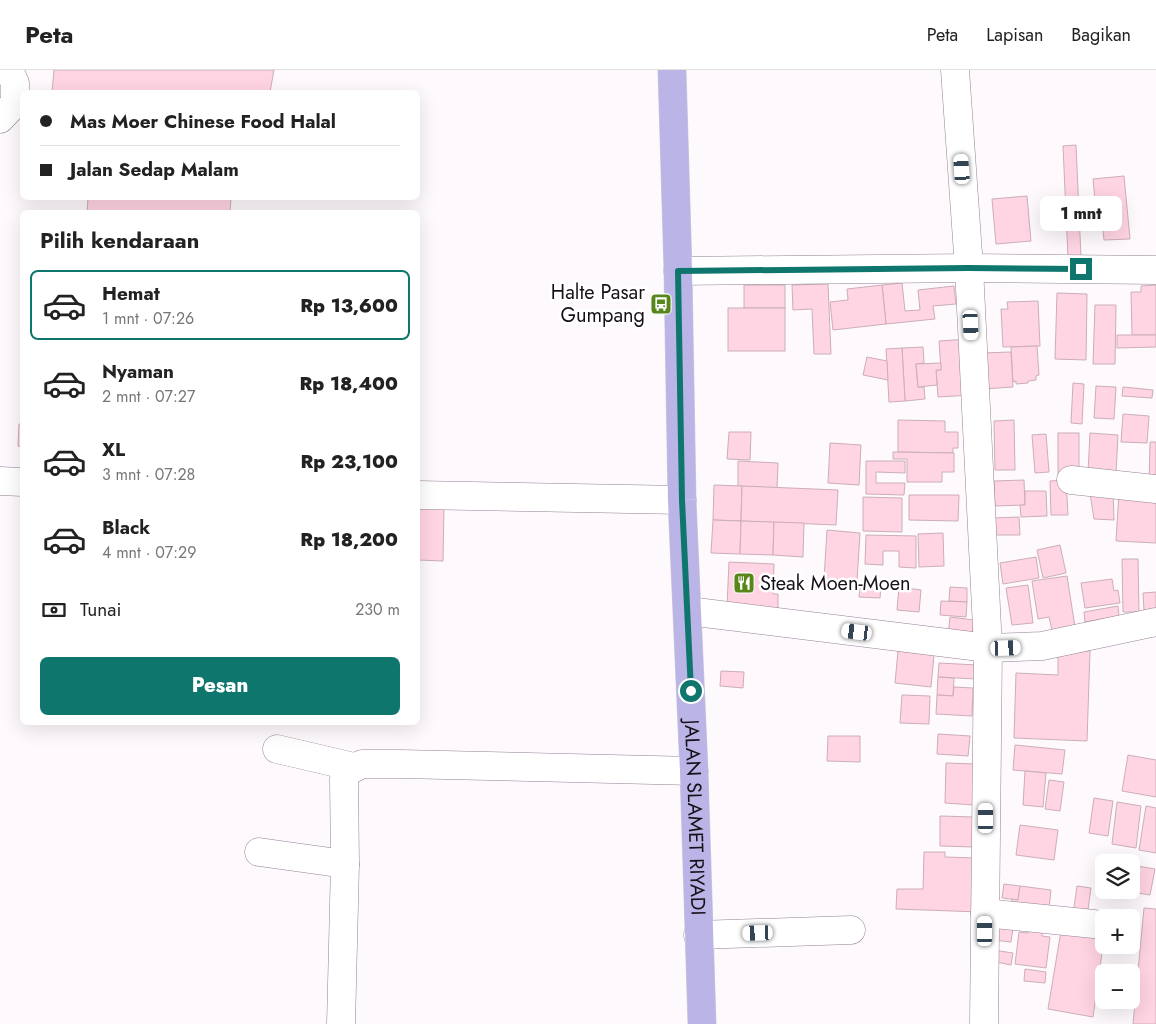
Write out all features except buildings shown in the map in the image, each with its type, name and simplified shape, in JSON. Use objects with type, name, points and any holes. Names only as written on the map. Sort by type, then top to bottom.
[{"type":"main road","name":"JALAN SLAMET RIYADI","points":[[672,70],[682,500],[688,611],[702,1024]]},
{"type":"street","points":[[0,118],[15,103],[15,83],[9,70]]},
{"type":"street","points":[[955,70],[968,268],[988,648],[984,1024]]},
{"type":"street","points":[[678,271],[968,268],[1156,270]]},
{"type":"street","points":[[1070,480],[1156,489]]},
{"type":"street","points":[[0,481],[20,482]]},
{"type":"street","points":[[420,495],[682,500]]},
{"type":"street","points":[[688,611],[988,648],[1042,646],[1156,622]]},
{"type":"street","points":[[276,749],[354,767]]},
{"type":"street","points":[[340,1024],[345,864],[344,779],[346,772],[362,764],[694,771]]},
{"type":"street","points":[[259,852],[345,864]]},
{"type":"street","points":[[985,913],[1094,924]]},
{"type":"street","points":[[698,935],[851,930]]},
{"type":"place","name":"Halte Pasar Gumpang","points":[[661,304]]},
{"type":"place","name":"Steak Moen-Moen","points":[[744,583]]},
{"type":"route","points":[[691,691],[682,500],[678,271],[968,268],[1081,269]]}]
